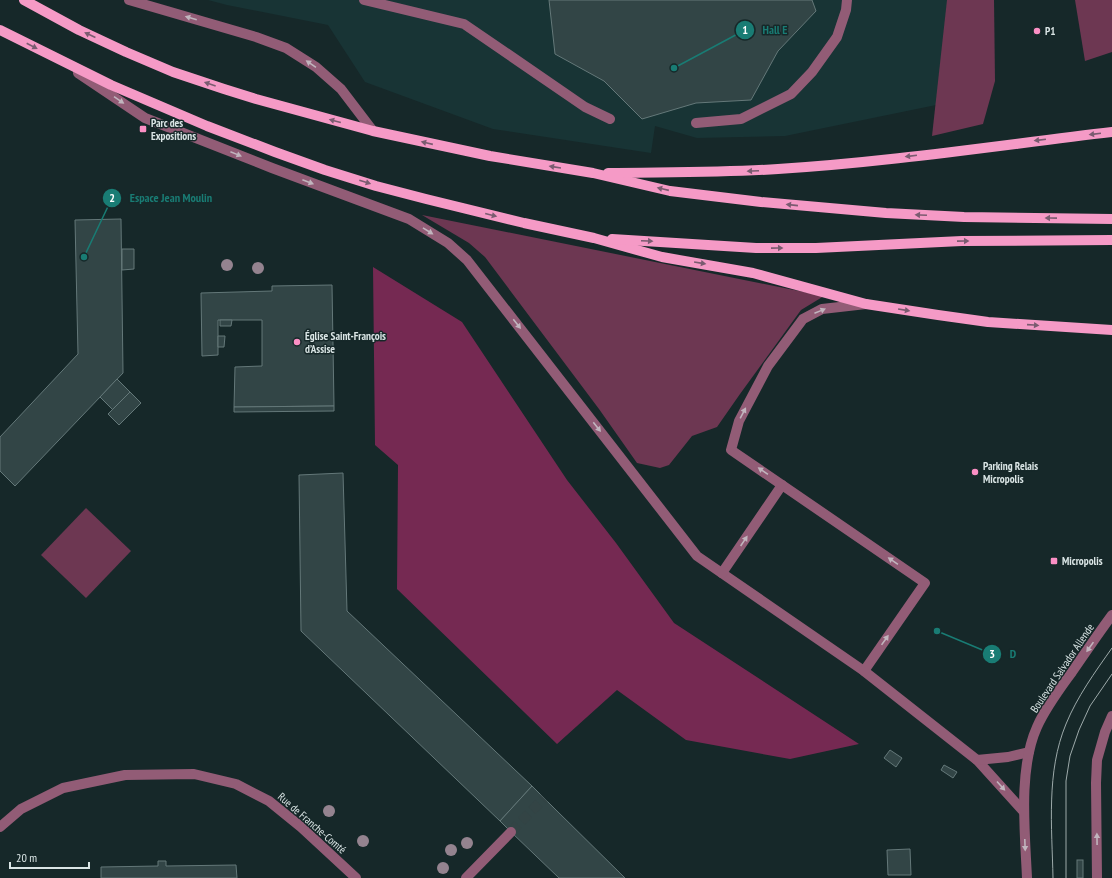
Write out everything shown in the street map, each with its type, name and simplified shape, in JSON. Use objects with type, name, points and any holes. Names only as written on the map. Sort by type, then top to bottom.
[{"type":"main road","points":[[24,0],[79,30],[173,72],[256,99],[373,131],[490,156],[593,173],[670,191],[816,208],[964,217],[1112,219]]},
{"type":"main road","points":[[0,30],[63,62],[152,103],[200,123],[325,170],[376,186],[524,224],[594,238],[662,257],[753,273],[866,304],[938,316],[988,322],[1112,330]]},
{"type":"main road","points":[[593,173],[726,172],[778,169],[862,162],[1112,132]]},
{"type":"main road","points":[[594,238],[664,241],[756,248],[816,248],[962,241],[1112,240]]},
{"type":"street","points":[[129,0],[256,37],[286,48],[316,67],[341,89],[373,131]]},
{"type":"street","points":[[364,0],[464,24],[585,107],[610,119]]},
{"type":"street","points":[[696,122],[741,119],[791,94],[812,72],[837,37],[846,10],[847,0]]},
{"type":"street","points":[[63,62],[146,118],[272,168],[409,219],[448,243],[467,260],[697,556],[864,671],[977,760],[1024,812]]},
{"type":"street","points":[[864,671],[925,583],[731,450],[739,422],[768,366],[803,319],[822,309],[866,304]]},
{"type":"street","points":[[722,573],[782,485]]},
{"type":"street","name":"Boulevard Salvador Allende","points":[[1026,878],[1024,812],[1025,779],[1029,752],[1037,727],[1054,697],[1112,615]]},
{"type":"street","points":[[1097,878],[1097,760],[1104,732],[1112,716]]},
{"type":"street","points":[[977,760],[1008,757],[1029,752]]},
{"type":"street","name":"Rue de Franche-Comté","points":[[0,827],[21,809],[63,788],[125,775],[194,774],[236,784],[269,801],[301,827],[356,878]]},
{"type":"street","points":[[466,878],[511,832]]},
{"type":"shaded area","points":[[208,0],[947,0],[948,4],[936,105],[785,136],[697,138],[655,126],[651,153],[493,129],[365,82],[328,25]]},
{"type":"shaded area","points":[[947,0],[994,0],[995,81],[983,124],[932,136]]},
{"type":"shaded area","points":[[1075,0],[1112,0],[1112,52],[1085,61]]},
{"type":"shaded area","points":[[422,215],[824,296],[801,310],[717,427],[692,436],[669,465],[660,468],[637,463],[599,409],[485,257],[469,243]]},
{"type":"shaded area","points":[[373,267],[462,322],[567,480],[616,543],[674,623],[859,744],[790,759],[686,740],[617,690],[557,744],[397,589],[398,465],[375,445]]},
{"type":"shaded area","points":[[86,508],[131,551],[86,598],[41,555]]},
{"type":"building","points":[[549,0],[812,0],[816,11],[778,51],[751,100],[696,103],[642,119],[604,81],[555,54]]},
{"type":"building","points":[[121,219],[123,373],[15,486],[0,471],[0,437],[78,354],[75,220]]},
{"type":"building","points":[[122,249],[134,249],[134,269],[122,270]]},
{"type":"building","name":"Église Saint-François d’Assise","points":[[332,285],[334,406],[234,407],[235,367],[262,366],[262,320],[218,320],[218,355],[202,356],[201,293],[272,291],[272,286]]},
{"type":"building","points":[[220,320],[232,320],[231,326],[220,326]]},
{"type":"building","points":[[218,336],[225,336],[224,347],[218,347]]},
{"type":"building","points":[[117,379],[130,392],[113,410],[100,397]]},
{"type":"building","points":[[130,392],[141,403],[119,425],[108,414]]},
{"type":"building","points":[[334,406],[334,411],[234,412],[234,407]]},
{"type":"building","points":[[343,473],[347,611],[532,786],[500,821],[301,631],[299,475]]},
{"type":"building","points":[[890,750],[902,758],[896,767],[884,758]]},
{"type":"building","points":[[944,765],[957,772],[953,778],[941,770]]},
{"type":"building","points":[[532,786],[625,878],[559,878],[511,832],[500,821]]},
{"type":"building","points":[[910,849],[911,875],[888,875],[887,850]]},
{"type":"building","points":[[1077,860],[1083,860],[1083,878],[1077,878]]},
{"type":"building","points":[[158,861],[166,861],[166,866],[236,865],[237,878],[101,878],[101,867],[158,866]]},
{"type":"tunnel","points":[[511,832],[544,798]]},
{"type":"tram line","points":[[1053,878],[1051,820],[1055,761],[1066,724],[1075,704],[1112,648]]},
{"type":"tram line","points":[[1066,878],[1066,781],[1070,756],[1079,730],[1090,706],[1112,674]]},
{"type":"place","name":"P1","points":[[1037,31]]},
{"type":"place","name":"Hall E","points":[[674,68]]},
{"type":"place","name":"Parc des Expositions","points":[[143,129]]},
{"type":"place","name":"Espace Jean Moulin","points":[[84,257]]},
{"type":"place","name":"Église Saint-François d’Assise","points":[[297,342]]},
{"type":"place","name":"Parking Relais Micropolis","points":[[975,472]]},
{"type":"place","name":"Micropolis","points":[[1054,561]]},
{"type":"place","name":"D","points":[[937,631]]}]
